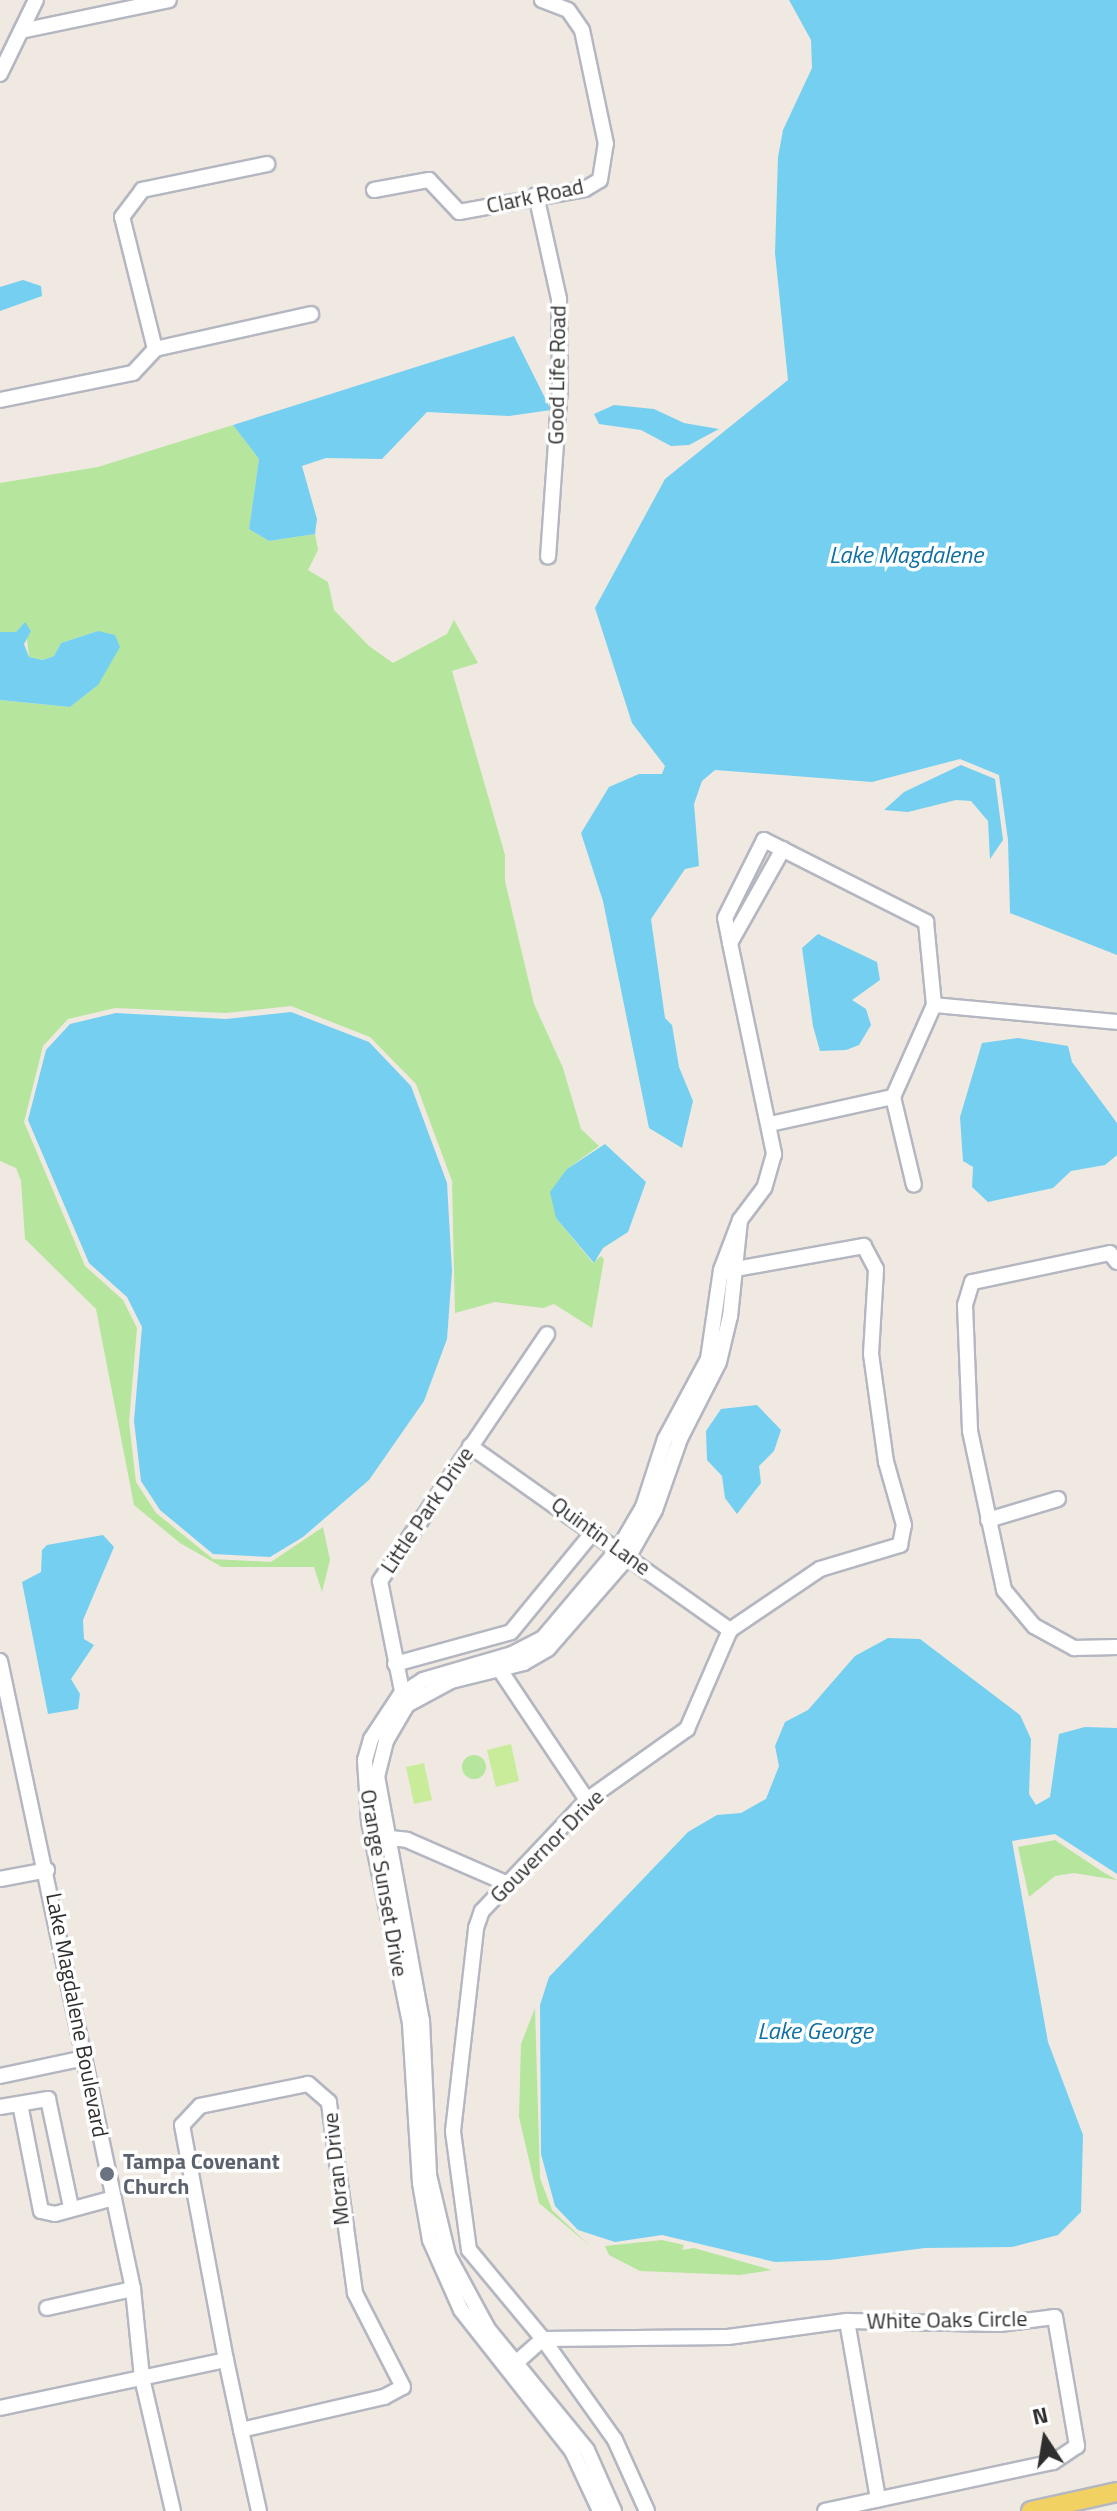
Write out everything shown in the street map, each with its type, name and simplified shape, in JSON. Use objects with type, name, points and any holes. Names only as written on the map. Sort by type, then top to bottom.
[{"type":"main road","points":[[1031,2511],[1117,2492]]},
{"type":"street","points":[[0,74],[36,0]]},
{"type":"street","points":[[21,31],[169,0]]},
{"type":"street","name":"Clark Road","points":[[374,190],[429,180],[459,212],[536,195],[585,189],[600,180],[605,162],[582,30],[568,10],[542,0]]},
{"type":"street","points":[[155,349],[122,217],[142,190],[267,164]]},
{"type":"street","name":"Good Life Road","points":[[536,195],[559,299],[560,386],[548,557]]},
{"type":"street","points":[[0,400],[133,373],[155,349],[311,314]]},
{"type":"street","name":"Orange Sunset Drive","points":[[614,2511],[587,2450],[461,2310],[439,2267],[425,2224],[421,2132],[410,2023],[365,1760],[371,1739],[403,1700],[548,1649],[624,1552],[719,1362],[730,1316],[726,1272],[740,1220],[767,1177],[774,1154],[725,918],[764,840],[783,849]]},
{"type":"street","points":[[730,943],[783,849],[926,922],[934,1005],[893,1097],[914,1185]]},
{"type":"street","points":[[934,1005],[1117,1022]]},
{"type":"street","points":[[770,1124],[893,1097]]},
{"type":"street","points":[[726,1272],[864,1246],[876,1269],[871,1354],[886,1462],[904,1525],[900,1545],[820,1569],[730,1630]]},
{"type":"street","points":[[1117,1262],[1110,1253],[972,1282],[965,1305],[970,1431],[1004,1590],[1034,1626],[1074,1648],[1117,1647]]},
{"type":"street","name":"Little Park Drive","points":[[403,1700],[380,1581],[547,1334]]},
{"type":"street","name":"Quintin Lane","points":[[470,1446],[624,1552],[730,1630]]},
{"type":"street","points":[[988,1520],[1058,1499]]},
{"type":"street","points":[[395,1664],[511,1632],[594,1531]]},
{"type":"street","name":"Gouvernor Drive","points":[[647,2511],[615,2440],[543,2339],[469,2250],[453,2131],[476,1928],[482,1911],[587,1800],[687,1729],[730,1630]]},
{"type":"street","name":"Lake Magdalene Boulevard","points":[[0,1661],[47,1870],[133,2289],[142,2378],[173,2511]]},
{"type":"street","points":[[497,1665],[587,1800]]},
{"type":"street","points":[[379,1837],[407,1840],[506,1883]]},
{"type":"street","points":[[0,1879],[47,1870]]},
{"type":"street","points":[[0,2076],[85,2058]]},
{"type":"street","name":"Moran Drive","points":[[241,2430],[384,2397],[403,2387],[355,2293],[343,2235],[329,2102],[308,2084],[200,2106],[182,2125],[226,2360],[241,2430],[259,2511]]},
{"type":"street","points":[[0,2107],[48,2099],[71,2207]]},
{"type":"street","points":[[20,2104],[41,2211],[55,2214],[71,2207],[114,2198]]},
{"type":"street","points":[[421,2132],[453,2131]]},
{"type":"street","points":[[47,2308],[133,2289]]},
{"type":"street","name":"White Oaks Circle","points":[[543,2339],[728,2337],[847,2321],[1000,2324],[1055,2317],[1077,2446],[1053,2462],[825,2511]]},
{"type":"street","points":[[847,2321],[878,2499]]},
{"type":"street","points":[[511,2367],[543,2339]]},
{"type":"street","points":[[0,2408],[226,2360]]},
{"type":"street","name":"Orange Sunset Drive","points":[[511,2367],[572,2451],[600,2511]]},
{"type":"green space","points":[[233,425],[259,459],[249,529],[269,541],[315,534],[318,550],[308,570],[328,582],[334,610],[369,646],[393,663],[447,634],[454,620],[478,663],[452,671],[505,855],[505,881],[534,1004],[563,1068],[581,1129],[599,1146],[567,1169],[556,1218],[593,1263],[601,1256],[604,1259],[592,1328],[554,1304],[543,1308],[495,1302],[455,1313],[452,1181],[416,1084],[370,1037],[291,1006],[226,1013],[115,1008],[68,1019],[43,1046],[24,1122],[85,1266],[123,1300],[137,1328],[129,1422],[136,1482],[156,1513],[213,1559],[271,1562],[323,1527],[330,1560],[322,1592],[314,1567],[222,1567],[180,1543],[134,1505],[96,1309],[25,1239],[21,1181],[16,1168],[0,1161],[0,700],[70,707],[98,685],[98,631],[61,643],[54,656],[43,660],[29,657],[25,622],[16,632],[0,632],[0,483],[98,467]]},
{"type":"green space","points":[[511,1744],[519,1781],[496,1787],[487,1750]]},
{"type":"green space","points":[[474,1755],[483,1758],[486,1767],[483,1776],[474,1779],[465,1776],[462,1767],[465,1758]]},
{"type":"green space","points":[[424,1763],[432,1800],[414,1804],[406,1767]]},
{"type":"green space","points":[[1055,1840],[1117,1880],[1074,1873],[1055,1876],[1029,1897],[1018,1847]]},
{"type":"green space","points":[[535,2008],[540,2178],[552,2210],[589,2245],[539,2203],[519,2117],[521,2044]]},
{"type":"green space","points":[[662,2240],[684,2245],[682,2250],[694,2248],[772,2270],[740,2275],[640,2271],[609,2255],[605,2246]]},
{"type":"water","name":"Lake Magdalene","points":[[789,0],[1117,0],[1117,955],[1010,913],[1008,840],[999,775],[960,759],[872,782],[715,770],[702,781],[694,804],[699,866],[685,869],[651,919],[665,1018],[672,1025],[679,1067],[693,1101],[682,1148],[649,1128],[603,901],[581,833],[609,787],[639,774],[662,774],[665,766],[632,723],[595,608],[665,479],[788,380],[775,253],[778,157],[783,130],[812,68],[811,40]]},
{"type":"water","points":[[23,280],[41,286],[42,296],[0,311],[0,287]]},
{"type":"water","points":[[514,336],[551,410],[509,416],[427,412],[382,459],[326,458],[302,466],[317,519],[315,534],[269,541],[249,529],[259,459],[233,425]]},
{"type":"water","points":[[614,405],[654,409],[684,423],[719,429],[689,445],[671,446],[641,430],[599,424],[594,414]]},
{"type":"water","points":[[25,622],[31,631],[24,644],[29,657],[43,660],[54,656],[61,643],[98,631],[115,635],[120,647],[98,685],[70,707],[0,700],[0,632],[16,632]]},
{"type":"water","points":[[961,765],[995,779],[1003,840],[990,859],[988,821],[971,801],[956,800],[908,812],[884,810],[904,792]]},
{"type":"water","points":[[818,934],[877,962],[880,980],[852,1000],[866,1009],[871,1025],[859,1045],[846,1050],[820,1051],[813,1026],[802,948]]},
{"type":"water","points":[[291,1012],[369,1042],[411,1086],[447,1183],[452,1271],[447,1339],[424,1401],[369,1480],[303,1537],[270,1557],[213,1554],[160,1510],[141,1481],[134,1421],[142,1327],[127,1297],[89,1263],[28,1120],[46,1050],[70,1024],[116,1013],[226,1019]]},
{"type":"water","points":[[1018,1038],[1068,1046],[1072,1062],[1117,1123],[1117,1155],[1105,1165],[1071,1171],[1053,1188],[988,1202],[972,1187],[973,1167],[963,1161],[960,1117],[982,1043]]},
{"type":"water","points":[[605,1144],[646,1182],[628,1232],[603,1248],[594,1263],[556,1218],[550,1192],[567,1169]]},
{"type":"water","points":[[757,1405],[781,1430],[774,1451],[759,1466],[761,1483],[737,1514],[725,1498],[722,1476],[707,1460],[706,1431],[721,1409]]},
{"type":"water","points":[[103,1535],[114,1547],[83,1620],[84,1639],[94,1645],[71,1679],[80,1694],[78,1709],[48,1714],[22,1582],[41,1572],[42,1550],[47,1545]]},
{"type":"water","name":"Lake George","points":[[888,1638],[920,1639],[1020,1715],[1031,1739],[1029,1794],[1036,1805],[1050,1797],[1059,1734],[1085,1727],[1117,1728],[1117,1874],[1055,1834],[1012,1841],[1048,2042],[1083,2135],[1081,2212],[1058,2235],[1012,2247],[925,2248],[830,2260],[775,2262],[662,2235],[615,2242],[578,2230],[555,2206],[541,2154],[540,2005],[549,1977],[688,1832],[717,1815],[741,1813],[766,1799],[779,1766],[775,1746],[785,1722],[808,1710],[855,1656]]},
{"type":"place","name":"Tampa Covenant Church","points":[[107,2174]]}]
